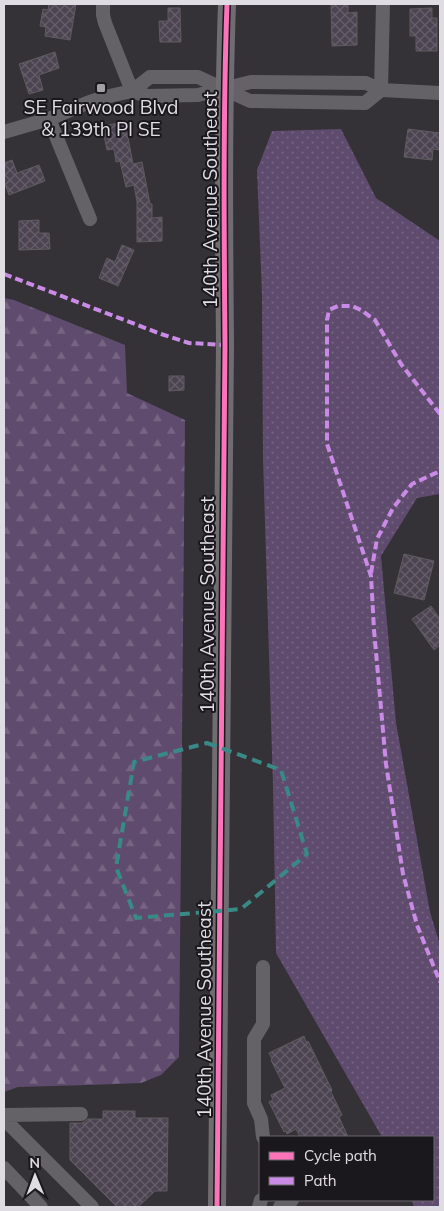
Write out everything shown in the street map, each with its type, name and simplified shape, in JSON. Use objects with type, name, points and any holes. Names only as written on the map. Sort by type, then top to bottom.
[{"type":"main road","name":"140th Avenue Southeast","points":[[218,1207],[225,345],[224,204],[227,4]]},
{"type":"street","points":[[103,4],[105,23],[132,91]]},
{"type":"street","points":[[4,132],[49,119],[105,97],[132,91],[150,77],[198,77],[250,101],[365,103],[381,90],[383,4]]},
{"type":"street","points":[[225,89],[252,82],[366,83],[381,90],[440,93]]},
{"type":"street","points":[[49,119],[90,219]]},
{"type":"street","points":[[263,967],[263,1024],[254,1038],[254,1103],[267,1136]]},
{"type":"street","points":[[4,1115],[82,1114]]},
{"type":"street","points":[[4,1119],[92,1207]]},
{"type":"street","points":[[4,1168],[41,1207]]},
{"type":"street","points":[[280,1207],[291,1201]]},
{"type":"highlighted area","points":[[207,743],[281,770],[307,854],[241,909],[136,918],[116,867],[134,762]]},
{"type":"green space","points":[[341,129],[376,198],[440,241],[440,494],[417,498],[381,556],[396,723],[430,912],[440,945],[440,1207],[414,1207],[412,1201],[434,1201],[434,1136],[381,1136],[276,953],[263,458],[262,295],[257,170],[272,131]]},
{"type":"green space","points":[[4,298],[14,300],[125,345],[127,393],[185,420],[179,1057],[161,1075],[141,1083],[18,1087],[4,1092]]},
{"type":"building","points":[[49,4],[76,4],[70,40],[45,36],[46,27],[40,26],[43,9],[48,10]]},
{"type":"building","points":[[331,4],[348,4],[348,13],[357,12],[357,45],[332,46]]},
{"type":"building","points":[[168,8],[180,8],[181,42],[160,42],[159,21],[168,21]]},
{"type":"building","points":[[432,8],[432,18],[437,18],[437,51],[416,51],[416,36],[410,36],[410,9]]},
{"type":"building","points":[[55,52],[59,68],[39,75],[43,90],[29,94],[19,64]]},
{"type":"building","points":[[125,122],[133,164],[142,162],[150,204],[152,204],[152,218],[162,217],[162,241],[137,242],[137,202],[134,185],[126,187],[120,161],[116,162],[114,149],[107,150],[102,126]]},
{"type":"building","points":[[408,129],[440,133],[440,150],[433,149],[432,160],[404,157]]},
{"type":"building","points":[[12,160],[17,173],[39,165],[45,181],[9,195],[4,182],[4,163]]},
{"type":"building","points":[[39,220],[39,233],[49,233],[50,249],[19,250],[19,221]]},
{"type":"building","points":[[122,245],[134,250],[118,286],[99,278],[107,258],[115,262]]},
{"type":"building","points":[[169,376],[184,376],[184,390],[169,391]]},
{"type":"building","points":[[404,554],[434,561],[424,600],[394,593]]},
{"type":"building","points":[[431,606],[440,619],[440,645],[434,650],[412,619]]},
{"type":"building","points":[[304,1036],[332,1090],[331,1092],[342,1115],[339,1117],[348,1136],[300,1136],[296,1129],[287,1134],[286,1131],[284,1132],[269,1102],[273,1100],[271,1095],[285,1088],[269,1053]]},
{"type":"building","points":[[103,1111],[135,1111],[135,1118],[168,1118],[167,1191],[155,1191],[138,1207],[117,1207],[70,1160],[70,1123],[82,1123],[88,1119],[103,1119]]},
{"type":"marked path","points":[[4,274],[189,343],[225,345]]},
{"type":"marked path","points":[[440,414],[401,364],[375,320],[352,306],[338,306],[329,310],[327,320],[327,444],[371,576],[386,764],[403,874],[417,925],[440,982]]},
{"type":"marked path","points":[[371,573],[377,539],[393,508],[412,484],[440,471]]},
{"type":"cycle path","points":[[217,1207],[225,345],[224,131],[227,4]]},
{"type":"place","name":"SE Fairwood Blvd & 139th Pl SE","points":[[101,88]]}]
